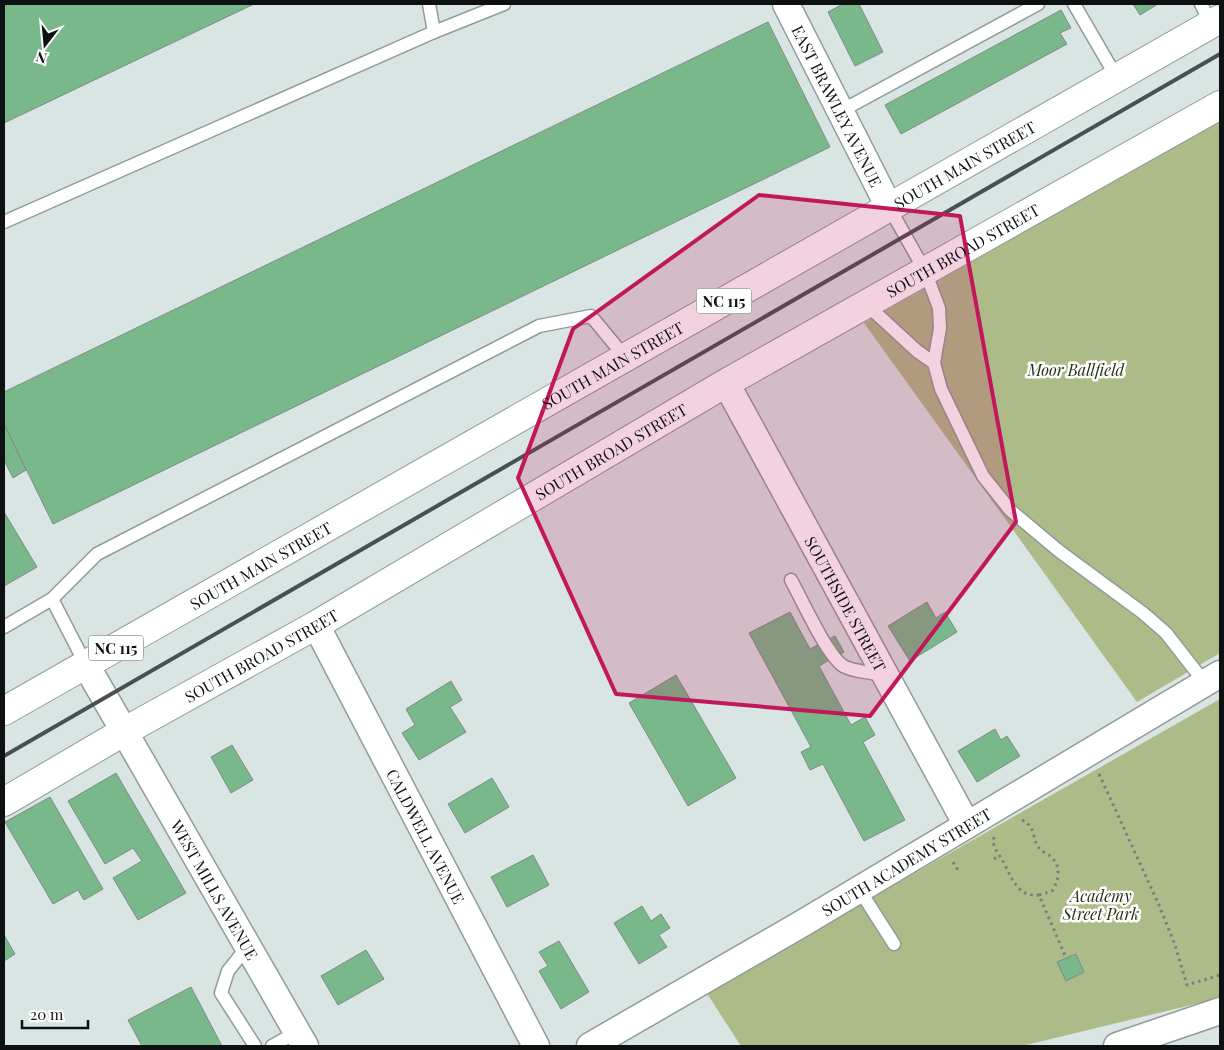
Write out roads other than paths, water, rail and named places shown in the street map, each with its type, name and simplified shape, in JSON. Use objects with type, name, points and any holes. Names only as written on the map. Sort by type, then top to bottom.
[{"type":"street","name":"EAST BRAWLEY AVENUE","points":[[786,4],[889,207]]},
{"type":"street","name":"SOUTH MAIN STREET","points":[[4,711],[1117,78],[1211,16]]},
{"type":"street","name":"SOUTH BROAD STREET","points":[[4,802],[125,731],[316,625],[726,383],[1220,105]]},
{"type":"street","name":"SOUTHSIDE STREET","points":[[726,383],[967,825]]},
{"type":"street","name":"CALDWELL AVENUE","points":[[316,625],[536,1046]]},
{"type":"street","name":"WEST MILLS AVENUE","points":[[86,665],[301,1039]]},
{"type":"street","name":"SOUTH ACADEMY STREET","points":[[590,1046],[860,889],[1213,678]]},
{"type":"street","points":[[1117,1046],[1220,1011]]},
{"type":"lane","points":[[429,4],[434,32]]},
{"type":"lane","points":[[4,222],[434,32],[504,4]]},
{"type":"lane","points":[[841,111],[1038,4]]},
{"type":"lane","points":[[1074,4],[1117,78]]},
{"type":"lane","points":[[889,207],[925,271],[939,308],[940,328],[934,364],[941,389],[983,476],[1010,510],[1059,551],[1143,613],[1213,678]]},
{"type":"lane","points":[[866,304],[934,364]]},
{"type":"lane","points":[[4,627],[52,599],[96,554],[539,326],[591,316],[625,357]]},
{"type":"lane","points":[[791,580],[825,642],[843,666],[886,676]]},
{"type":"lane","points":[[52,599],[86,665]]},
{"type":"lane","points":[[860,889],[894,944]]},
{"type":"lane","points":[[248,946],[228,971],[221,993],[255,1046]]},
{"type":"lane","points":[[272,1046],[301,1039]]},
{"type":"railway","points":[[4,756],[1220,54]]},
{"type":"park label","name":"Moor Ballfield","points":[[1076,369]]},
{"type":"park label","name":"Academy Street Park","points":[[1101,904]]}]
